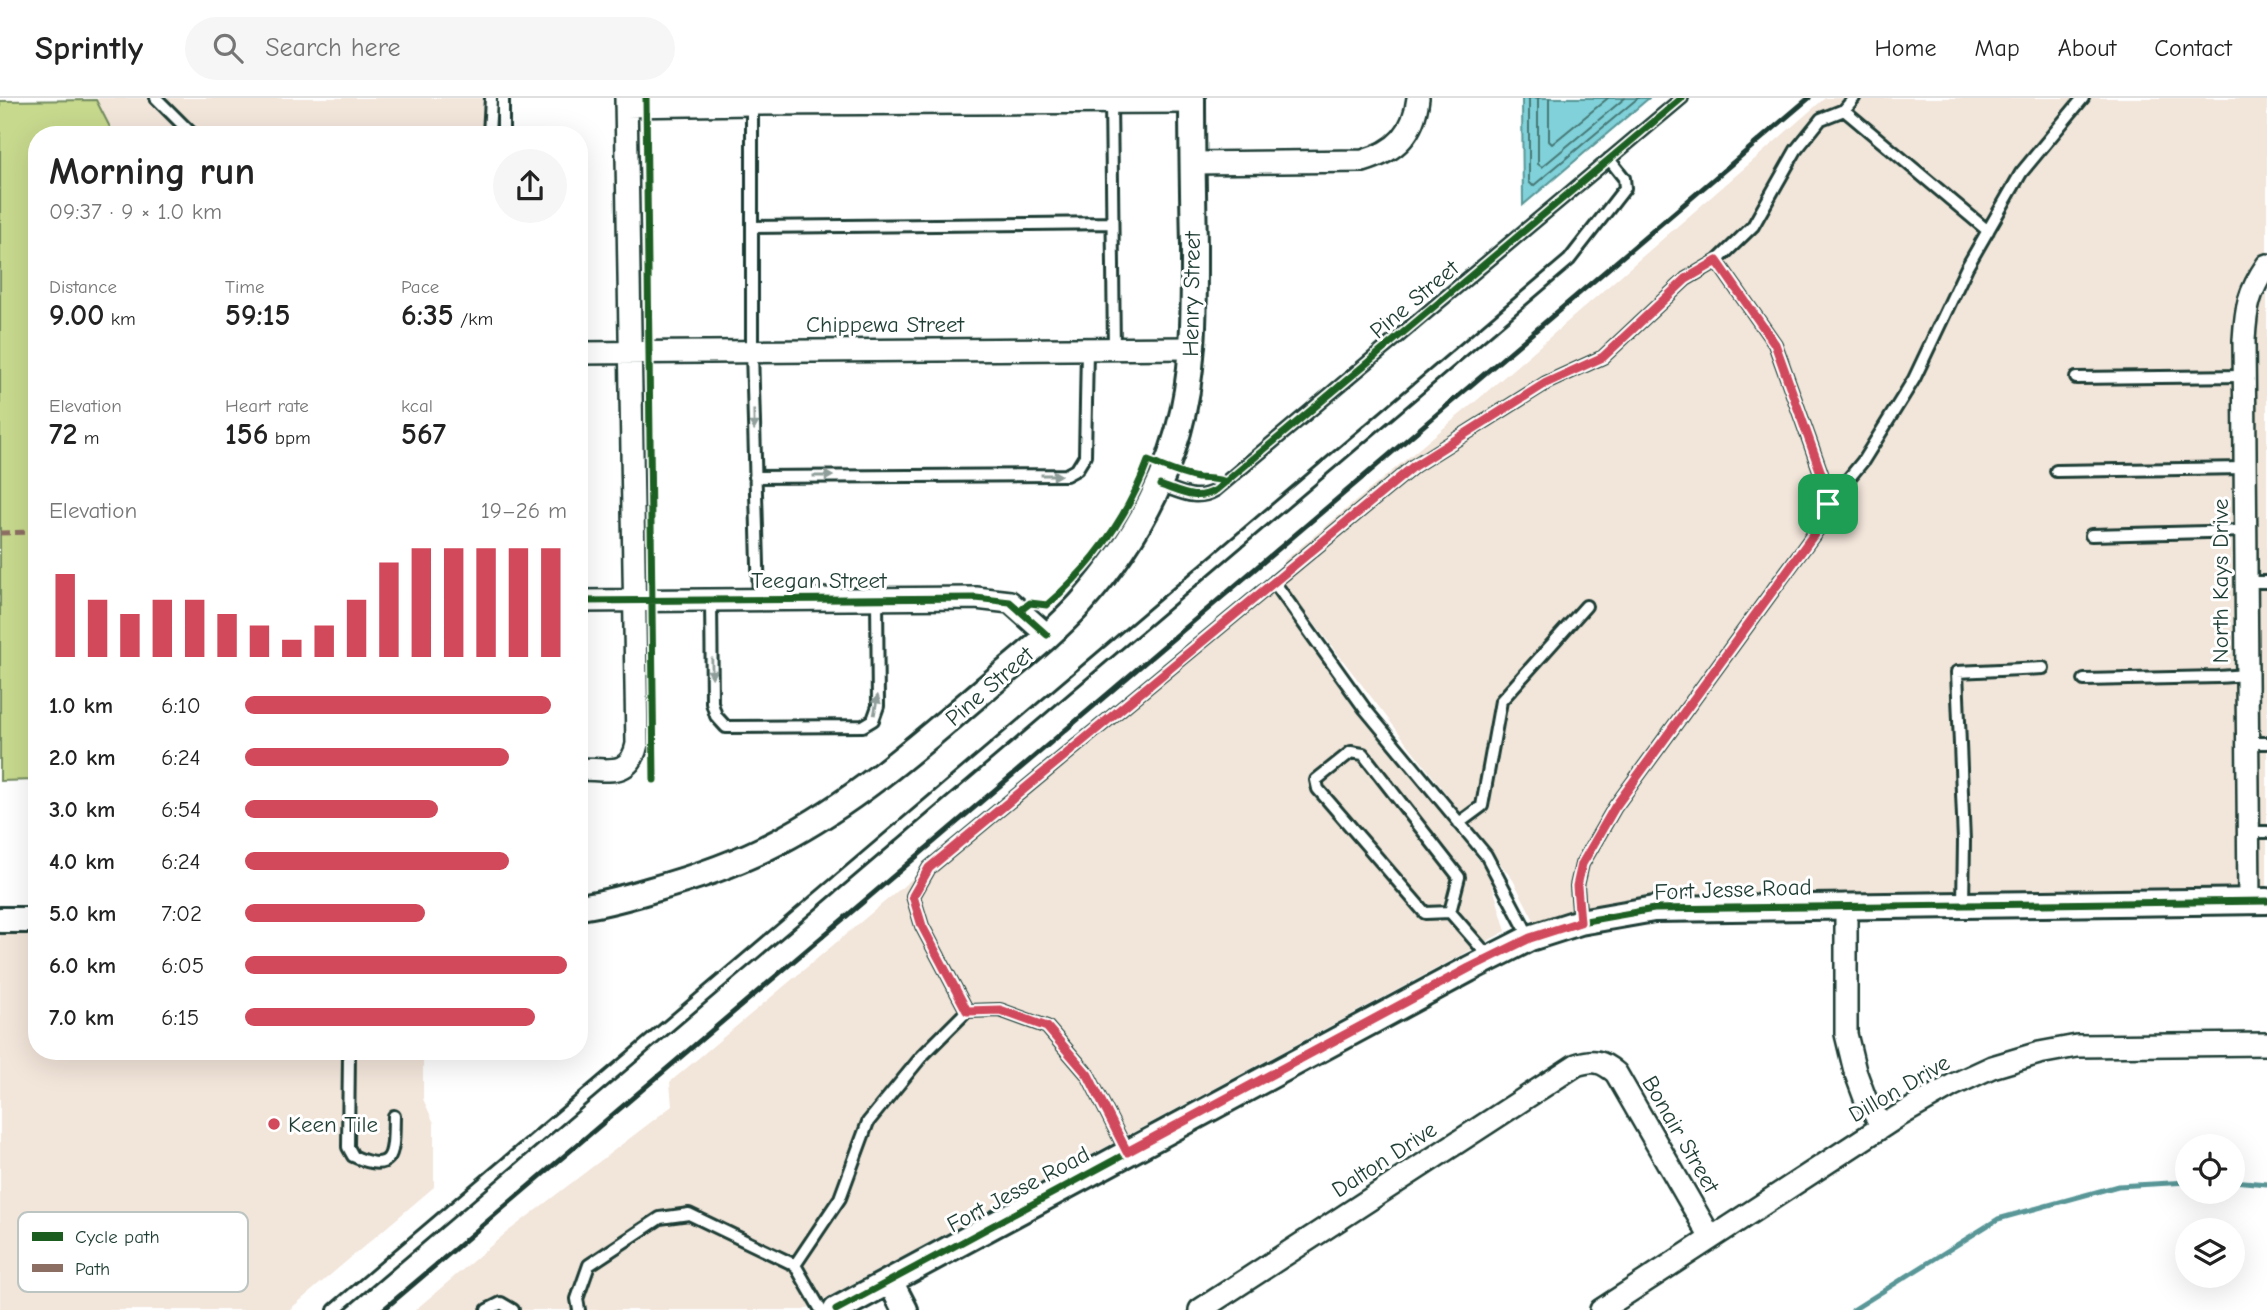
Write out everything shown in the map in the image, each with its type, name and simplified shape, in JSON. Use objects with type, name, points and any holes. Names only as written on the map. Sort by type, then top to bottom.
[{"type":"street","points":[[1192,163],[1363,161],[1380,156],[1408,132],[1415,117],[1418,98]]},
{"type":"street","points":[[588,769],[621,768],[632,761],[636,744],[626,102],[1192,100]]},
{"type":"street","name":"Henry Street","points":[[1160,485],[1178,431],[1189,375],[1194,313],[1192,100]]},
{"type":"street","name":"North Kays Drive","points":[[2258,901],[2257,743],[2247,674],[2257,582],[2246,531],[2244,376],[2246,304],[2267,265]]},
{"type":"street","name":"Chippewa Street","points":[[588,353],[1191,348]]},
{"type":"street","name":"Pine Street","points":[[588,906],[678,883],[725,866],[779,842],[873,782],[917,747],[1080,604],[1117,559],[1145,516],[1160,485]]},
{"type":"street","name":"Teegan Street","points":[[588,601],[976,598],[1010,602],[1047,635]]},
{"type":"street","name":"Fort Jesse Road","points":[[836,1310],[1490,958],[1530,938],[1580,922],[1654,909],[2258,901]]},
{"type":"street","points":[[1846,905],[1846,1034],[1865,1098],[1882,1126]]},
{"type":"street","points":[[0,920],[28,920]]},
{"type":"street","name":"Dillon Drive","points":[[1601,1310],[1882,1126],[1953,1085],[1992,1067],[2039,1053],[2077,1046],[2267,1044]]},
{"type":"street","name":"Dalton Drive","points":[[1200,1310],[1576,1065],[1588,1060],[1600,1062]]},
{"type":"street","name":"Bonair Street","points":[[1600,1062],[1616,1073],[1711,1238]]},
{"type":"street","points":[[890,1281],[905,1310]]},
{"type":"lane","points":[[156,98],[184,126]]},
{"type":"lane","points":[[489,126],[491,98]]},
{"type":"lane","points":[[503,98],[503,126]]},
{"type":"lane","name":"Pine Street","points":[[1160,485],[1195,496],[1206,496],[1216,490],[1682,98]]},
{"type":"lane","points":[[967,1011],[922,926],[913,896],[929,868],[1414,466],[1546,383],[1603,357],[1686,279],[1717,261],[1754,226],[1796,150],[1821,119],[1844,110],[1854,98]]},
{"type":"lane","points":[[1580,922],[1577,886],[1582,864],[1615,807],[1820,526],[1828,504],[1863,461],[1914,379],[1967,267],[2021,173],[2083,98]]},
{"type":"lane","points":[[1111,100],[1114,348]]},
{"type":"lane","points":[[752,101],[752,351],[759,600]]},
{"type":"lane","points":[[1844,110],[1988,231]]},
{"type":"lane","points":[[334,1310],[1569,260],[1625,188],[1624,178],[1609,159]]},
{"type":"lane","points":[[753,227],[1112,223]]},
{"type":"lane","points":[[1717,261],[1775,344],[1818,462],[1828,504]]},
{"type":"lane","points":[[755,477],[1066,475],[1077,469],[1085,456],[1087,350]]},
{"type":"lane","points":[[2076,378],[2244,376]]},
{"type":"lane","points":[[2056,471],[2245,468]]},
{"type":"lane","points":[[2091,535],[2246,531]]},
{"type":"lane","points":[[1274,582],[1365,709],[1486,855],[1530,938]]},
{"type":"lane","points":[[711,600],[712,703],[716,716],[726,727],[863,726],[873,720],[878,706],[877,599]]},
{"type":"lane","points":[[1459,823],[1482,806],[1502,701],[1586,606]]},
{"type":"lane","points":[[1963,905],[1964,841],[1957,672],[2043,668]]},
{"type":"lane","points":[[2084,680],[2247,674]]},
{"type":"lane","points":[[1351,752],[1363,754],[1459,877],[1450,912],[1425,913],[1318,789],[1317,780],[1351,752]]},
{"type":"lane","points":[[1450,912],[1490,958]]},
{"type":"lane","points":[[795,1265],[840,1198],[868,1122],[922,1056],[967,1011],[1000,1010],[1047,1027],[1088,1075],[1127,1152]]},
{"type":"lane","points":[[349,1060],[348,1147],[353,1156],[373,1162],[390,1158],[393,1152],[394,1116]]},
{"type":"lane","points":[[579,1310],[577,1299],[589,1265],[660,1218],[690,1214],[795,1265],[821,1310]]},
{"type":"lane","points":[[487,1310],[501,1303],[513,1310]]},
{"type":"shaded area","points":[[497,98],[497,126],[109,126],[96,100]]},
{"type":"shaded area","points":[[1825,98],[2267,98],[2267,890],[1663,895],[1592,905],[1535,922],[1513,880],[1276,574],[1285,560],[1475,402]]},
{"type":"shaded area","points":[[1267,581],[1369,721],[1483,865],[1490,877],[1506,931],[804,1310],[415,1310],[506,1233],[672,1106],[670,1082]]},
{"type":"shaded area","points":[[28,934],[28,1060],[423,1060],[423,1099],[434,1123],[434,1187],[289,1310],[0,1310],[0,935]]},
{"type":"green space","points":[[96,100],[109,126],[28,126],[28,780],[0,781],[0,101]]},
{"type":"water","points":[[1522,98],[1649,98],[1523,205]]},
{"type":"waterway","points":[[2245,1182],[2267,1184]]},
{"type":"waterway","points":[[1853,1310],[1998,1219],[2118,1186],[2175,1183]]},
{"type":"railway","points":[[383,1310],[1809,98]]},
{"type":"marked path","points":[[0,533],[28,532]]},
{"type":"cycle path","points":[[646,98],[654,780]]},
{"type":"cycle path","points":[[1160,485],[1195,496],[1216,490],[1682,98]]},
{"type":"cycle path","points":[[1020,611],[1030,603],[1047,605],[1079,574],[1119,521],[1148,461],[1185,475],[1226,482]]},
{"type":"cycle path","points":[[588,601],[976,598],[1010,602],[1047,635]]},
{"type":"cycle path","points":[[836,1310],[1469,969],[1530,938],[1580,922],[1654,909],[2267,901]]},
{"type":"place","name":"Keen Tile","points":[[274,1124]]},
{"type":"route","points":[[1717,261],[1775,344],[1807,430],[1828,504],[1820,526],[1615,807],[1582,864],[1577,886],[1580,922],[1530,938],[1469,968],[1127,1152],[1088,1075],[1047,1027],[1000,1010],[967,1011],[922,926],[913,896],[929,868],[1414,466],[1546,383],[1603,357],[1686,279],[1717,261]]}]
